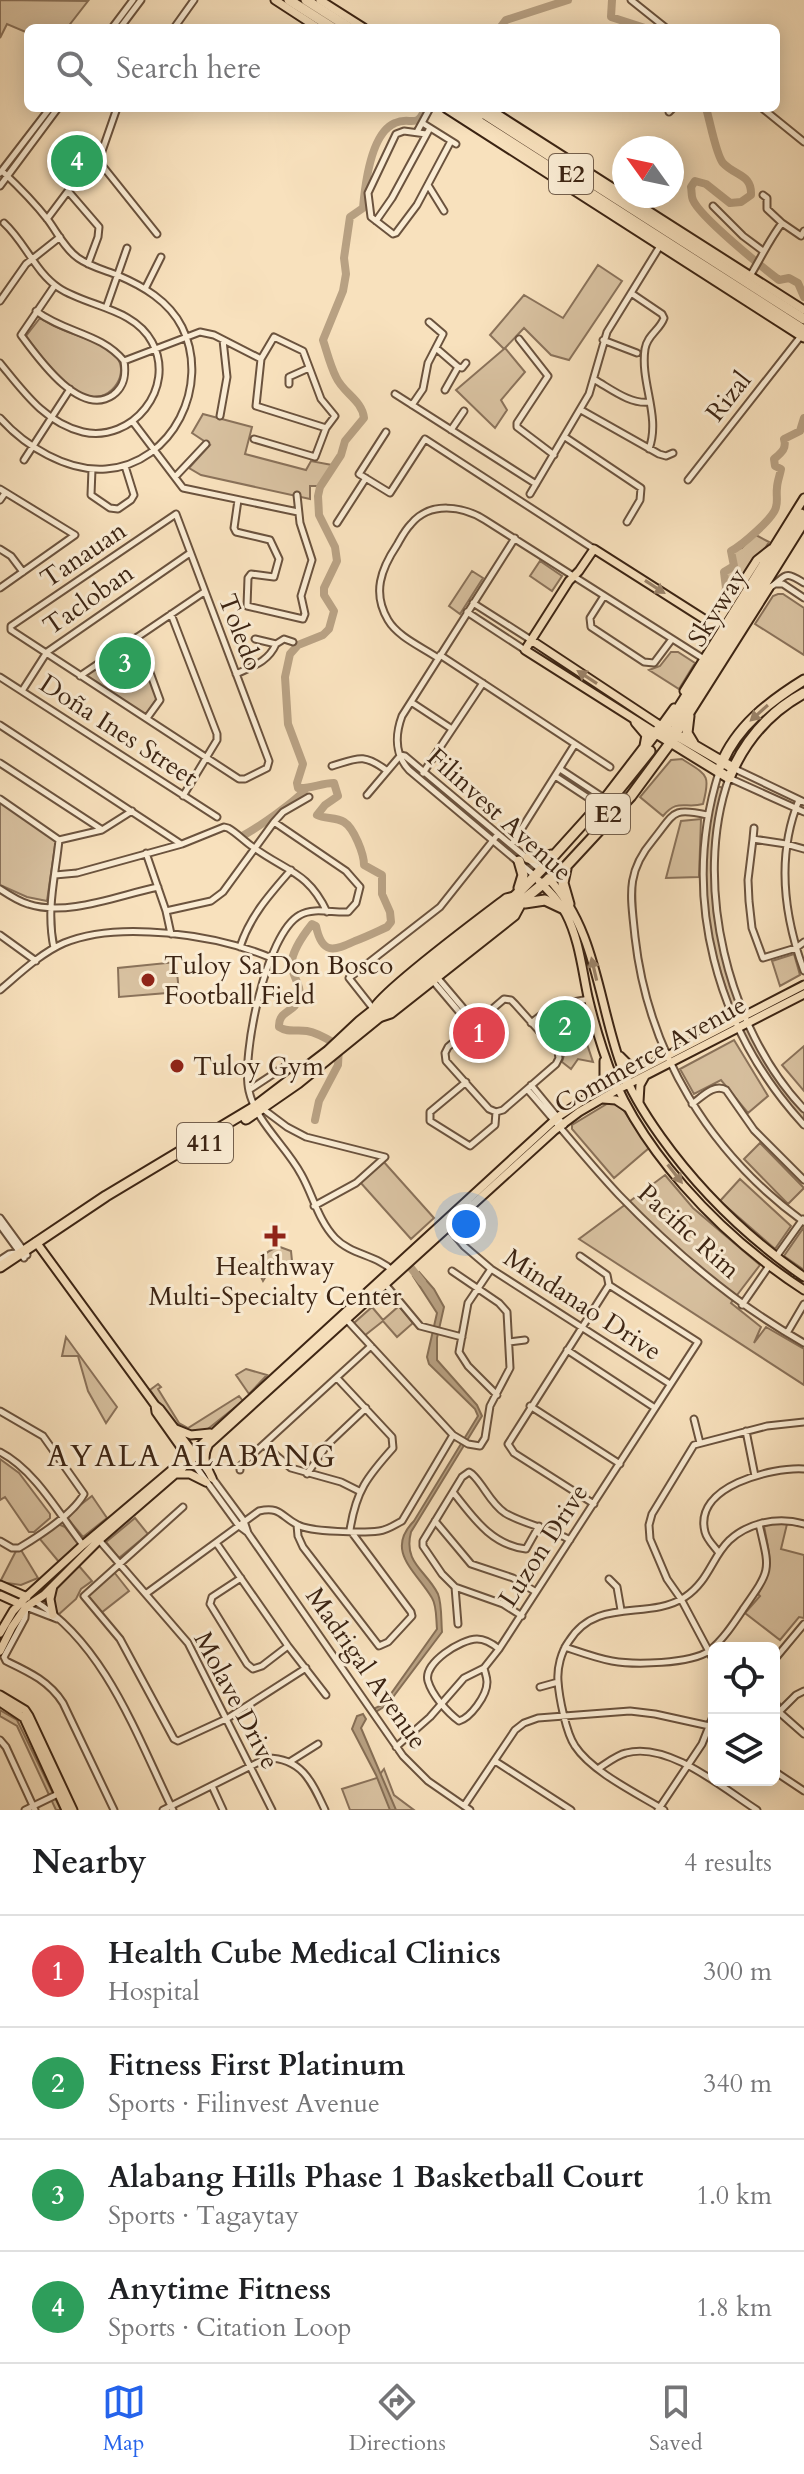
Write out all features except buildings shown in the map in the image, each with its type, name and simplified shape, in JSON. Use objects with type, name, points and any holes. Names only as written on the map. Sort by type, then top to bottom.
[{"type":"highway","points":[[277,0],[314,24]]},
{"type":"highway","points":[[291,0],[329,24]]},
{"type":"highway","points":[[300,0],[337,24]]},
{"type":"highway","points":[[306,0],[344,24]]},
{"type":"highway","points":[[317,0],[355,24]]},
{"type":"highway","name":"E2","points":[[452,112],[803,324]]},
{"type":"highway","name":"E2","points":[[466,112],[803,324]]},
{"type":"highway","name":"E2","points":[[474,112],[803,324]]},
{"type":"highway","name":"E2","points":[[481,112],[803,324]]},
{"type":"highway","name":"E2","points":[[492,112],[803,324]]},
{"type":"highway","name":"Skyway","points":[[546,882],[620,800],[666,734],[772,567],[803,512]]},
{"type":"highway","points":[[742,598],[760,572],[772,567]]},
{"type":"highway","name":"E2","points":[[772,567],[772,586]]},
{"type":"highway","points":[[720,767],[737,736],[758,713],[804,680]]},
{"type":"highway","points":[[666,734],[731,773],[742,750],[759,728],[804,693]]},
{"type":"highway","points":[[689,716],[687,733],[695,753]]},
{"type":"highway","points":[[640,718],[647,735],[644,749]]},
{"type":"highway","name":"Skyway","points":[[538,873],[548,868],[599,814],[666,734]]},
{"type":"highway","name":"411","points":[[518,899],[644,749],[666,734]]},
{"type":"highway","name":"411","points":[[0,1274],[106,1196],[259,1109],[430,975],[518,899],[556,877],[631,796],[657,762],[666,734]]},
{"type":"highway","points":[[657,762],[675,754],[695,753]]},
{"type":"highway","points":[[557,851],[546,858],[524,859],[518,899],[545,900],[566,906],[563,878],[569,864]]},
{"type":"highway","name":"411","points":[[0,1267],[24,1254]]},
{"type":"main road","points":[[451,112],[660,246],[803,324]]},
{"type":"main road","points":[[492,112],[612,188]]},
{"type":"main road","points":[[644,208],[750,276],[803,324]]},
{"type":"main road","points":[[719,628],[742,598],[804,498]]},
{"type":"main road","points":[[666,734],[525,650],[594,549],[719,628]]},
{"type":"main road","points":[[666,734],[674,708],[757,560],[771,549]]},
{"type":"main road","points":[[666,734],[689,716],[772,586]]},
{"type":"main road","points":[[531,640],[640,718],[660,716],[674,708]]},
{"type":"main road","name":"Filinvest Avenue","points":[[538,873],[584,932],[616,1050],[641,1107],[711,1200],[745,1233],[804,1277]]},
{"type":"main road","name":"411","points":[[377,1014],[377,1001],[399,983],[506,898],[518,899],[515,916],[430,975]]},
{"type":"main road","name":"Filinvest Avenue","points":[[566,906],[603,1051],[630,1110],[670,1168],[703,1207],[738,1242],[804,1290]]},
{"type":"main road","name":"Commerce Avenue","points":[[746,1019],[804,985]]},
{"type":"main road","name":"Commerce Avenue","points":[[560,1123],[627,1080],[746,1019],[804,994]]},
{"type":"main road","points":[[589,999],[600,997]]},
{"type":"main road","points":[[616,1050],[630,1066],[645,1071],[639,1092],[641,1107]]},
{"type":"main road","points":[[590,1096],[604,1078],[603,1051]]},
{"type":"main road","name":"Commerce Avenue","points":[[0,1633],[23,1606],[35,1601],[55,1584],[99,1540],[173,1475],[216,1430],[497,1177],[590,1096],[618,1086]]},
{"type":"main road","points":[[601,1099],[616,1100],[630,1110]]},
{"type":"main road","name":"Madrigal Avenue","points":[[37,1244],[174,1427],[192,1456]]},
{"type":"main road","name":"Commerce Avenue","points":[[0,1651],[26,1597],[83,1545],[210,1443],[385,1284],[394,1272]]},
{"type":"main road","name":"Madrigal Avenue","points":[[155,1405],[156,1412],[192,1456]]},
{"type":"main road","points":[[174,1427],[197,1435],[216,1430]]},
{"type":"main road","points":[[173,1475],[190,1474],[209,1480],[205,1457],[210,1443]]},
{"type":"main road","points":[[55,1584],[50,1599],[55,1617]]},
{"type":"main road","points":[[0,1585],[35,1601]]},
{"type":"main road","points":[[0,1595],[23,1606]]},
{"type":"main road","points":[[0,1695],[25,1710],[29,1716],[62,1792],[66,1810]]},
{"type":"main road","points":[[0,1702],[24,1718],[73,1810]]},
{"type":"street","points":[[122,24],[133,0]]},
{"type":"street","points":[[116,24],[141,0]]},
{"type":"street","points":[[177,24],[194,0]]},
{"type":"street","points":[[631,0],[661,24]]},
{"type":"street","points":[[0,186],[3,174],[47,112]]},
{"type":"street","points":[[3,174],[55,112]]},
{"type":"street","points":[[116,112],[101,154],[101,164],[157,234]]},
{"type":"street","points":[[376,221],[392,198],[426,129],[429,112]]},
{"type":"street","points":[[767,112],[804,142]]},
{"type":"street","points":[[426,129],[453,142],[417,205],[393,234],[370,213],[368,193],[396,134],[426,129]]},
{"type":"street","points":[[0,418],[33,447],[64,462],[92,469],[125,466],[154,449],[170,434],[189,400],[193,370],[187,338],[175,316],[161,301],[145,289],[88,264],[71,252],[47,219],[3,174]]},
{"type":"street","points":[[427,184],[444,211]]},
{"type":"street","points":[[47,219],[68,191],[99,227],[88,264]]},
{"type":"street","points":[[763,195],[767,198],[767,209],[782,223],[801,236],[804,231]]},
{"type":"street","points":[[713,206],[763,251]]},
{"type":"street","points":[[0,363],[30,400],[51,418],[94,433],[119,429],[133,422],[150,403],[158,374],[152,342],[133,321],[55,285],[4,223]]},
{"type":"street","points":[[750,276],[782,223]]},
{"type":"street","points":[[0,301],[32,258],[60,237]]},
{"type":"street","points":[[530,494],[581,410],[595,380],[603,340],[660,246]]},
{"type":"street","points":[[106,308],[127,248]]},
{"type":"street","points":[[145,289],[161,257]]},
{"type":"street","points":[[36,311],[61,327],[107,344],[124,361],[125,380],[120,389],[111,397],[90,400],[51,373],[21,335],[36,311],[55,285]]},
{"type":"street","points":[[631,293],[664,318],[647,341],[645,349],[644,362],[654,428],[649,449]]},
{"type":"street","points":[[412,405],[423,389],[428,363],[443,333],[429,322]]},
{"type":"street","name":"Rizal","points":[[688,480],[803,324]]},
{"type":"street","points":[[124,361],[200,332],[261,359]]},
{"type":"street","points":[[254,439],[315,457],[326,428],[335,416],[321,399],[303,351],[274,337],[261,359],[256,406],[326,428]]},
{"type":"street","points":[[519,339],[548,376],[517,427],[554,455]]},
{"type":"street","points":[[220,416],[227,377],[223,340]]},
{"type":"street","points":[[603,340],[637,353]]},
{"type":"street","points":[[436,348],[458,367],[462,368],[466,363]]},
{"type":"street","points":[[445,390],[458,367]]},
{"type":"street","points":[[289,384],[289,377],[309,368]]},
{"type":"street","points":[[595,380],[631,400],[650,402]]},
{"type":"street","points":[[24,460],[70,389]]},
{"type":"street","points":[[395,394],[536,484]]},
{"type":"street","points":[[581,410],[649,449],[666,456],[673,453]]},
{"type":"street","points":[[451,430],[464,411]]},
{"type":"street","points":[[133,422],[183,488],[298,512]]},
{"type":"street","points":[[386,432],[359,474],[390,493],[425,439],[594,549]]},
{"type":"street","points":[[565,437],[641,488],[640,500],[627,522]]},
{"type":"street","points":[[175,477],[206,444]]},
{"type":"street","points":[[92,469],[91,495],[110,508],[118,509],[134,495],[125,466]]},
{"type":"street","points":[[337,523],[366,478]]},
{"type":"street","points":[[0,500],[2,491],[75,535],[0,588]]},
{"type":"street","points":[[238,500],[236,532],[270,540],[279,559],[274,577],[251,574],[248,578],[247,606],[303,619],[305,614],[301,596],[312,560],[298,512],[297,495]]},
{"type":"street","points":[[610,767],[483,683],[400,633],[386,618],[379,589],[380,574],[411,523],[438,509],[457,508],[473,512],[704,659]]},
{"type":"street","name":"Toledo","points":[[176,514],[269,765],[242,779],[207,757]]},
{"type":"street","name":"Tanauan","points":[[45,654],[12,632],[11,626],[176,514]]},
{"type":"street","points":[[367,795],[400,755],[397,738],[399,725],[411,702],[515,538]]},
{"type":"street","points":[[0,549],[11,556],[23,572]]},
{"type":"street","name":"Tacloban","points":[[22,691],[45,654],[190,553]]},
{"type":"street","points":[[772,586],[781,577],[791,574],[804,583]]},
{"type":"street","points":[[772,586],[783,584],[804,598]]},
{"type":"street","points":[[80,676],[204,592]]},
{"type":"street","points":[[604,596],[590,618],[591,627],[644,662],[657,661],[672,639]]},
{"type":"street","points":[[473,603],[531,640]]},
{"type":"street","points":[[467,612],[525,650]]},
{"type":"street","points":[[171,614],[217,734],[217,740],[183,796]]},
{"type":"street","points":[[137,637],[160,700],[147,718]]},
{"type":"street","points":[[255,639],[276,644]]},
{"type":"street","points":[[236,674],[263,662],[276,644],[284,639],[293,642]]},
{"type":"street","points":[[45,654],[207,757]]},
{"type":"street","name":"Doña Ines Street","points":[[0,677],[217,817]]},
{"type":"street","points":[[423,773],[483,683]]},
{"type":"street","points":[[411,702],[452,729]]},
{"type":"street","points":[[0,725],[182,844]]},
{"type":"street","points":[[512,844],[575,744]]},
{"type":"street","name":"Filinvest Avenue","points":[[400,755],[512,844],[538,873],[409,770],[400,760],[400,755]]},
{"type":"street","points":[[332,766],[362,757],[386,770]]},
{"type":"street","points":[[0,763],[102,830]]},
{"type":"street","points":[[720,767],[707,815],[701,879],[706,925],[720,981],[736,1024],[773,1087],[804,1125]]},
{"type":"street","points":[[560,769],[602,802]]},
{"type":"street","points":[[731,773],[801,801],[795,809],[786,844],[785,886],[796,948],[804,971]]},
{"type":"street","points":[[731,773],[804,812]]},
{"type":"street","points":[[731,773],[718,816],[715,879],[723,945],[746,1019],[793,1097],[804,1109]]},
{"type":"street","points":[[555,776],[602,802]]},
{"type":"street","points":[[166,911],[211,901],[223,892],[283,812],[309,797]]},
{"type":"street","points":[[0,799],[59,840],[102,830],[132,811]]},
{"type":"street","points":[[707,815],[683,810],[673,815],[641,854],[633,874],[632,902],[641,976],[653,1021],[692,1104],[715,1137],[746,1172],[804,1220],[776,1257]]},
{"type":"street","points":[[274,822],[346,871],[360,887],[356,903],[348,912],[317,911],[299,915],[280,935],[269,957],[249,1052],[249,1090],[301,1174],[314,1206],[338,1241],[380,1260],[394,1272]]},
{"type":"street","points":[[55,875],[77,873],[182,844],[224,827],[302,877],[319,894],[327,912]]},
{"type":"street","points":[[754,828],[748,880],[749,901],[752,928],[763,958],[796,948],[804,942]]},
{"type":"street","points":[[377,1014],[349,978],[440,907],[498,834]]},
{"type":"street","points":[[753,839],[804,849]]},
{"type":"street","points":[[54,948],[49,908],[59,840]]},
{"type":"street","points":[[146,853],[171,934]]},
{"type":"street","points":[[240,947],[256,912],[291,870]]},
{"type":"street","points":[[0,889],[30,905],[49,908],[84,905],[158,887]]},
{"type":"street","points":[[0,935],[36,961]]},
{"type":"street","points":[[2,986],[54,948],[78,938],[98,935],[203,937],[269,957]]},
{"type":"street","points":[[430,975],[473,1024]]},
{"type":"street","points":[[507,999],[515,1004],[531,1023],[558,1052],[559,1058],[503,1110],[496,1112],[489,1109],[444,1055],[448,1047],[500,1001],[507,999]]},
{"type":"street","points":[[531,1023],[553,1006],[589,999]]},
{"type":"street","points":[[249,1090],[287,1065]]},
{"type":"street","points":[[466,1082],[430,1112],[430,1121],[470,1146],[495,1125],[496,1112]]},
{"type":"street","name":"Pacific Rim","points":[[529,1087],[627,1202],[679,1252],[742,1305],[804,1343]]},
{"type":"street","points":[[692,1104],[713,1089],[721,1087],[726,1090],[754,1130],[804,1180]]},
{"type":"street","points":[[259,1109],[306,1137],[385,1157],[356,1183],[314,1206]]},
{"type":"street","points":[[0,1218],[24,1254]]},
{"type":"street","name":"Mindanao Drive","points":[[446,1224],[464,1246],[491,1269],[670,1384]]},
{"type":"street","points":[[0,1225],[24,1254]]},
{"type":"street","points":[[0,1260],[9,1254],[24,1254]]},
{"type":"street","points":[[580,1256],[607,1275],[609,1285],[530,1406],[509,1440],[508,1447],[594,1504]]},
{"type":"street","points":[[742,1305],[769,1266]]},
{"type":"street","points":[[491,1269],[468,1303],[459,1352],[497,1395]]},
{"type":"street","points":[[346,1319],[453,1435],[468,1444],[480,1446],[485,1438],[488,1413],[510,1368],[507,1312],[499,1303],[452,1271]]},
{"type":"street","points":[[385,1284],[420,1326],[462,1337]]},
{"type":"street","name":"Luzon Drive","points":[[396,1747],[442,1704],[464,1678],[484,1668],[499,1649],[698,1342],[609,1285]]},
{"type":"street","points":[[787,1333],[804,1304]]},
{"type":"street","points":[[509,1342],[525,1340]]},
{"type":"street","points":[[240,1470],[240,1466],[371,1346]]},
{"type":"street","points":[[567,1350],[655,1408]]},
{"type":"street","points":[[297,1525],[303,1547],[368,1633],[379,1646],[384,1646],[412,1616],[411,1612],[350,1530],[359,1491],[394,1443],[392,1437],[337,1378]]},
{"type":"street","points":[[530,1406],[620,1464]]},
{"type":"street","points":[[307,1474],[327,1445],[366,1408]]},
{"type":"street","points":[[0,1411],[43,1436],[84,1494],[61,1518],[19,1548],[12,1548],[0,1541]]},
{"type":"street","points":[[694,1419],[700,1443]]},
{"type":"street","points":[[708,1649],[667,1579],[650,1539],[652,1514],[694,1445],[746,1431],[804,1422]]},
{"type":"street","points":[[746,1431],[755,1476]]},
{"type":"street","points":[[147,1593],[259,1511],[278,1510],[297,1525],[316,1531],[379,1531],[402,1521],[453,1435]]},
{"type":"street","points":[[264,1445],[291,1468],[341,1482],[359,1491]]},
{"type":"street","points":[[0,1452],[22,1466],[83,1545]]},
{"type":"street","name":"Madrigal Avenue","points":[[192,1456],[396,1747],[428,1781],[467,1808]]},
{"type":"street","points":[[719,1553],[704,1531],[704,1520],[711,1504],[728,1485],[791,1468],[804,1469]]},
{"type":"street","points":[[522,1616],[503,1604],[455,1587],[423,1546],[423,1541],[462,1477],[469,1472],[472,1474],[506,1513],[570,1540]]},
{"type":"street","points":[[453,1492],[497,1540],[526,1549],[539,1526]]},
{"type":"street","points":[[183,1507],[84,1596],[120,1639],[174,1739],[178,1741],[228,1718],[306,1668]]},
{"type":"street","points":[[708,1734],[660,1809],[599,1768],[574,1745],[558,1682],[565,1647],[578,1629],[592,1618],[681,1599],[694,1590],[735,1535],[774,1520],[804,1524]]},
{"type":"street","points":[[435,1521],[471,1564],[513,1578],[536,1592]]},
{"type":"street","points":[[718,1642],[731,1628],[763,1582],[767,1571],[768,1559],[759,1524]]},
{"type":"street","name":"Molave Drive","points":[[99,1540],[188,1643],[272,1810]]},
{"type":"street","points":[[217,1544],[326,1695]]},
{"type":"street","points":[[241,1578],[212,1597],[210,1604],[247,1664],[253,1669],[262,1666],[288,1646]]},
{"type":"street","points":[[609,1579],[617,1587],[621,1610]]},
{"type":"street","points":[[455,1587],[458,1624]]},
{"type":"street","points":[[35,1601],[85,1646],[108,1679],[172,1808]]},
{"type":"street","points":[[55,1617],[23,1606],[25,1618],[4,1657],[54,1688],[114,1810]]},
{"type":"street","points":[[780,1653],[804,1624]]},
{"type":"street","points":[[484,1668],[487,1684],[484,1692],[463,1721],[453,1717],[427,1680],[433,1665],[445,1652],[464,1642],[478,1639],[499,1649]]},
{"type":"street","points":[[565,1647],[603,1659],[629,1662],[682,1659],[708,1651]]},
{"type":"street","points":[[540,1687],[558,1682]]},
{"type":"street","points":[[780,1711],[804,1691]]},
{"type":"street","points":[[467,1808],[515,1730],[538,1718],[630,1711],[708,1726]]},
{"type":"street","points":[[780,1716],[804,1734]]},
{"type":"street","points":[[0,1740],[34,1808]]},
{"type":"street","points":[[291,1761],[318,1744]]},
{"type":"street","points":[[599,1768],[627,1753],[661,1752],[757,1810]]},
{"type":"street","points":[[163,1810],[267,1758],[291,1761],[314,1787],[325,1810]]},
{"type":"street","points":[[495,1761],[571,1810]]},
{"type":"street","points":[[780,1775],[804,1791]]},
{"type":"street","points":[[212,1786],[223,1810]]},
{"type":"street","points":[[25,1810],[62,1792]]},
{"type":"shaded area","points":[[0,0],[88,1],[70,24],[24,24],[24,31],[7,24],[0,38]]},
{"type":"shaded area","points":[[598,265],[622,281],[569,360],[551,355],[524,328],[505,348],[525,372],[501,400],[507,410],[495,428],[456,390],[504,349],[490,335],[524,295],[563,318]]},
{"type":"shaded area","points":[[40,318],[113,353],[121,368],[112,390],[97,397],[88,396],[62,379],[26,336]]},
{"type":"shaded area","points":[[203,414],[252,427],[245,454],[306,470],[311,461],[332,465],[318,486],[310,486],[310,499],[201,475],[189,468],[210,445],[192,433]]},
{"type":"shaded area","points":[[754,534],[769,542],[719,621],[726,598],[725,574],[736,565],[732,551],[742,548]]},
{"type":"shaded area","points":[[540,561],[562,576],[552,591],[530,576]]},
{"type":"shaded area","points":[[472,571],[483,578],[460,614],[449,606]]},
{"type":"shaded area","points":[[778,594],[804,608],[804,655],[755,624],[773,596]]},
{"type":"shaded area","points":[[136,640],[157,698],[146,715],[84,677]]},
{"type":"shaded area","points":[[671,652],[678,652],[695,663],[679,689],[649,670],[660,666]]},
{"type":"shaded area","points":[[682,759],[705,776],[707,787],[703,804],[673,807],[663,816],[640,797],[671,760]]},
{"type":"shaded area","points":[[717,786],[723,788],[713,843],[712,871],[717,926],[739,1006],[733,1009],[715,952],[706,899],[707,845]]},
{"type":"shaded area","points":[[0,802],[56,839],[47,901],[27,897],[0,885]]},
{"type":"shaded area","points":[[701,819],[699,877],[666,878],[681,821]]},
{"type":"shaded area","points":[[794,954],[800,975],[780,986],[772,961]]},
{"type":"shaded area","name":"Tuloy Sa Don Bosco Football Field","points":[[176,962],[179,992],[119,997],[118,968]]},
{"type":"shaded area","points":[[748,1027],[787,1092],[804,1113],[804,1122],[769,1079],[740,1030]]},
{"type":"shaded area","points":[[585,1038],[593,1062],[578,1059],[571,1069],[562,1062],[564,1055],[557,1044]]},
{"type":"shaded area","points":[[734,1040],[768,1096],[748,1113],[721,1080],[694,1094],[680,1069]]},
{"type":"shaded area","points":[[804,1046],[804,1091],[782,1065]]},
{"type":"shaded area","points":[[610,1102],[622,1108],[649,1148],[614,1178],[572,1129],[572,1125]]},
{"type":"shaded area","points":[[760,1143],[804,1188],[788,1204],[744,1159]]},
{"type":"shaded area","points":[[383,1161],[434,1218],[411,1239],[360,1182]]},
{"type":"shaded area","points":[[665,1175],[693,1208],[760,1265],[731,1303],[761,1327],[754,1343],[766,1327],[804,1349],[804,1385],[579,1239]]},
{"type":"shaded area","points":[[740,1179],[791,1226],[775,1249],[720,1201]]},
{"type":"shaded area","points":[[804,1227],[804,1270],[784,1256]]},
{"type":"shaded area","points":[[280,1247],[291,1251],[292,1261],[285,1274],[266,1276],[263,1281],[260,1275],[265,1272],[262,1267],[258,1268],[261,1260],[269,1251]]},
{"type":"shaded area","points":[[419,1272],[444,1307],[437,1338],[437,1360],[477,1405],[482,1416],[411,1532],[409,1543],[413,1559],[438,1594],[442,1632],[387,1705],[374,1713],[373,1709],[390,1695],[437,1629],[434,1601],[406,1561],[402,1542],[478,1416],[475,1409],[429,1364],[427,1357],[437,1313],[413,1276]]},
{"type":"shaded area","points":[[399,1306],[413,1323],[397,1337],[383,1321],[364,1336],[354,1323],[372,1307],[383,1320]]},
{"type":"shaded area","points":[[66,1337],[117,1407],[106,1423],[88,1391],[78,1356],[62,1356]]},
{"type":"shaded area","points":[[246,1369],[267,1375],[249,1394],[236,1375]]},
{"type":"shaded area","points":[[158,1384],[179,1423],[188,1428],[239,1396],[243,1401],[204,1432],[194,1432],[179,1425],[166,1413],[150,1390]]},
{"type":"shaded area","points":[[0,1459],[19,1473],[50,1514],[50,1518],[34,1532],[29,1532],[5,1497],[0,1500]]},
{"type":"shaded area","points":[[92,1496],[107,1518],[83,1537],[67,1515]]},
{"type":"shaded area","points":[[135,1518],[148,1534],[119,1558],[106,1542]]},
{"type":"shaded area","points":[[58,1524],[65,1527],[79,1544],[59,1562],[39,1538]]},
{"type":"shaded area","points":[[787,1524],[781,1549],[804,1555],[804,1618],[799,1617],[780,1640],[745,1613],[760,1596],[758,1594],[769,1568],[764,1526]]},
{"type":"shaded area","points":[[21,1550],[38,1578],[21,1585],[0,1582],[16,1551]]},
{"type":"shaded area","points":[[79,1566],[92,1581],[58,1615],[54,1598],[57,1587]]},
{"type":"shaded area","points":[[114,1572],[129,1591],[101,1613],[87,1596]]},
{"type":"shaded area","points":[[0,1710],[17,1720],[61,1810],[56,1810],[17,1726],[0,1716]]},
{"type":"shaded area","points":[[363,1714],[366,1719],[361,1728],[396,1810],[390,1810],[352,1729],[357,1716]]},
{"type":"shaded area","points":[[384,1769],[394,1795],[414,1810],[350,1810],[342,1789],[377,1778]]},
{"type":"waterway","points":[[503,24],[506,20],[568,0]]},
{"type":"waterway","points":[[612,0],[611,17],[633,24]]},
{"type":"waterway","points":[[315,1120],[319,1101],[338,1065],[339,1046],[311,1032],[279,1027],[281,1017],[297,1003],[300,994],[292,968],[295,951],[312,924],[316,926],[325,946],[335,948],[387,927],[391,922],[382,894],[382,875],[364,865],[360,848],[348,825],[341,820],[317,815],[338,796],[334,783],[298,788],[303,764],[288,724],[285,677],[290,654],[298,645],[323,635],[329,629],[334,611],[324,595],[324,588],[337,561],[335,547],[319,515],[318,496],[320,487],[341,455],[345,441],[364,418],[360,406],[336,377],[323,340],[343,291],[350,217],[363,208],[365,186],[380,137],[395,123],[416,121],[423,112]]},
{"type":"waterway","points":[[707,112],[720,159],[746,179],[751,195],[741,202],[730,203],[706,184],[695,181],[691,187],[693,200],[719,229],[771,274],[779,280],[789,278],[798,283],[804,297]]},
{"type":"waterway","points":[[724,596],[724,572],[734,566],[731,551],[774,512],[781,469],[775,466],[774,459],[784,448],[784,439],[800,431],[804,418]]},
{"type":"waterway","points":[[242,836],[306,788]]},
{"type":"waterway","points":[[411,1268],[422,1282]]},
{"type":"place","name":"Anytime Fitness","points":[[77,161]]},
{"type":"place","name":"Alabang Hills Phase 1 Basketball Court","points":[[125,663]]},
{"type":"place","name":"Tuloy Sa Don Bosco Football Field","points":[[148,980]]},
{"type":"place","name":"Fitness First Platinum","points":[[565,1026]]},
{"type":"place","name":"Health Cube Medical Clinics","points":[[479,1033]]},
{"type":"place","name":"Tuloy Gym","points":[[177,1066]]},
{"type":"place","name":"Healthway Multi-Specialty Center","points":[[275,1236]]},
{"type":"district","name":"AYALA ALABANG","points":[[192,1456]]}]
